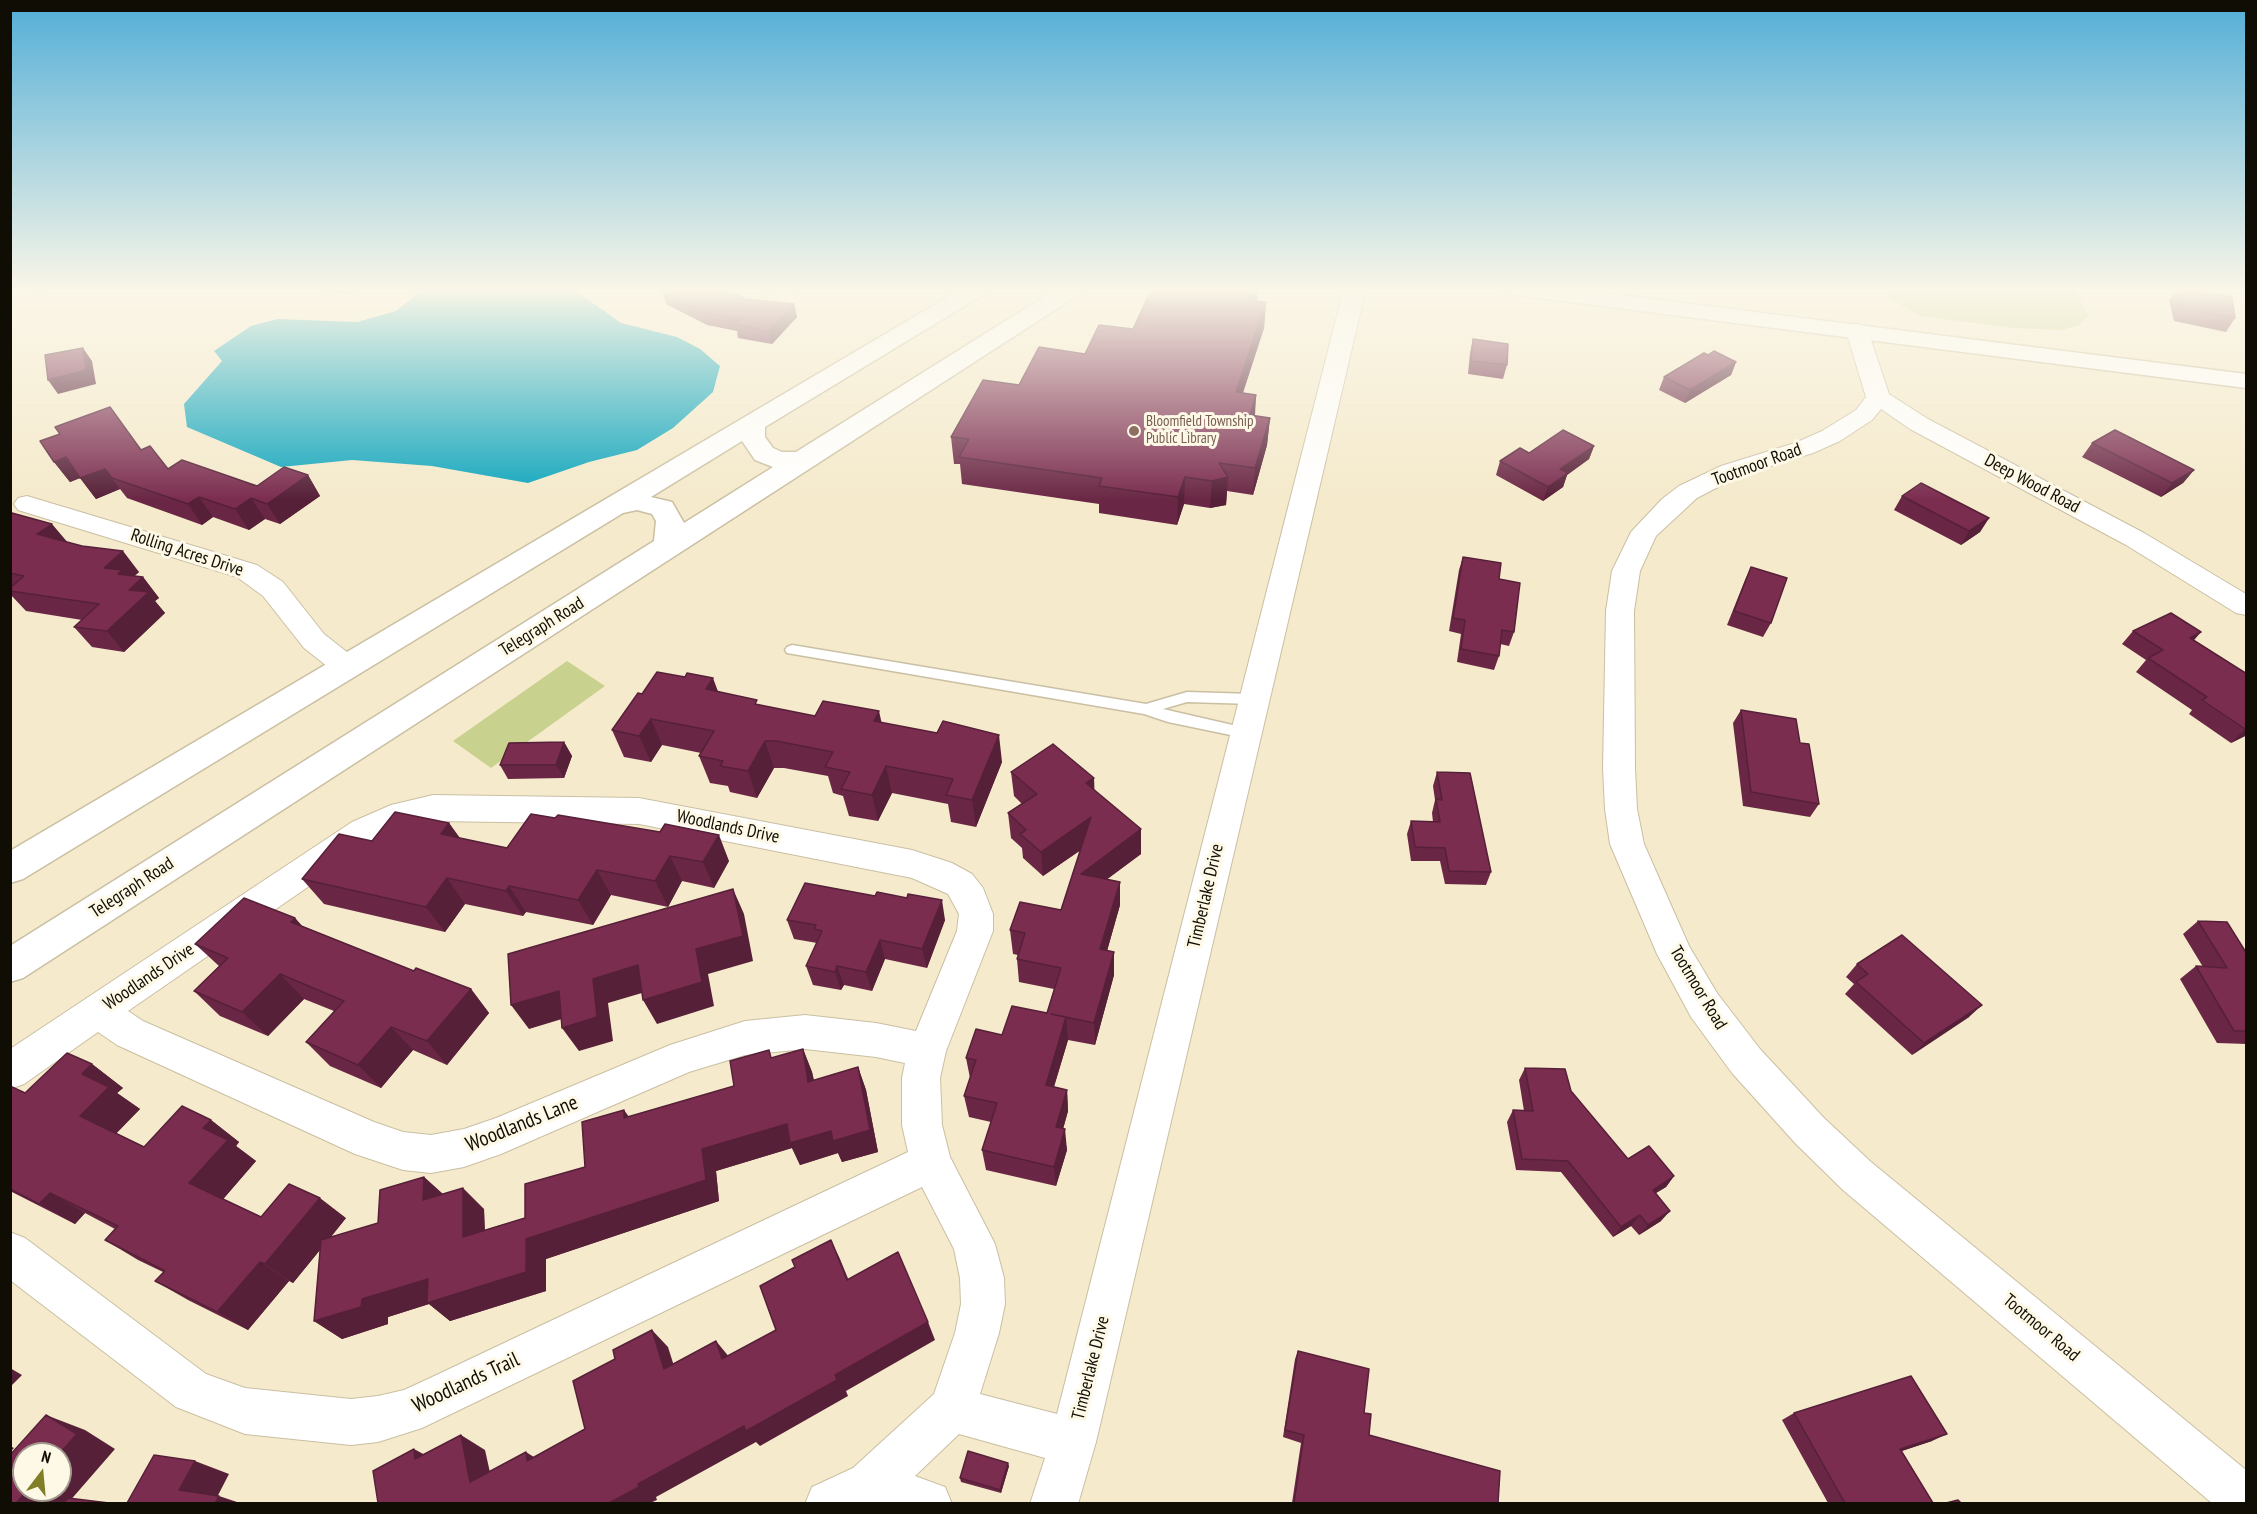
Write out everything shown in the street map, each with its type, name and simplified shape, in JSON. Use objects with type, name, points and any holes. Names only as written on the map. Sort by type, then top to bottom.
[{"type":"main road","points":[[10,869],[860,359]]},
{"type":"main road","name":"Telegraph Road","points":[[10,966],[962,359]]},
{"type":"main road","points":[[2073,359],[2247,381]]},
{"type":"main road","points":[[752,423],[752,438],[764,454],[778,460],[803,460]]},
{"type":"main road","points":[[612,507],[637,502],[662,508],[670,521],[668,547]]},
{"type":"street","name":"Timberlake Drive","points":[[1054,1503],[1073,1442],[1337,359]]},
{"type":"street","points":[[1866,359],[1878,397]]},
{"type":"street","name":"Deep Wood Road","points":[[1878,397],[1919,424],[2135,538],[2247,606]]},
{"type":"street","name":"Tootmoor Road","points":[[1878,397],[1864,415],[1831,436],[1804,448],[1730,471],[1688,492],[1671,505],[1644,532],[1626,571],[1620,611],[1620,778],[1621,809],[1627,844],[1675,954],[1704,1005],[1746,1061],[1810,1131],[1857,1176],[2247,1500]]},
{"type":"street","name":"Rolling Acres Drive","points":[[16,502],[247,571],[273,589],[314,641],[347,667]]},
{"type":"street","name":"Woodlands Drive","points":[[10,1071],[364,831],[402,814],[433,808],[600,808],[667,814],[912,864],[940,873],[960,884],[971,898],[976,914],[975,931],[927,1051],[920,1100],[925,1144],[931,1162],[974,1244],[982,1278],[983,1304],[977,1333],[952,1409]]},
{"type":"street","name":"Woodlands Lane","points":[[99,1012],[130,1034],[369,1140],[403,1151],[431,1154],[464,1148],[501,1135],[683,1057],[745,1038],[781,1032],[817,1033],[876,1040],[927,1051]]},
{"type":"street","name":"Woodlands Trail","points":[[10,1252],[192,1391],[246,1411],[351,1422],[378,1419],[406,1412],[444,1395],[931,1162]]},
{"type":"street","points":[[850,1494],[952,1409],[1073,1442]]},
{"type":"street","points":[[850,1494],[928,1503]]},
{"type":"lane","points":[[792,651],[1146,709],[1168,717],[1245,733]]},
{"type":"lane","points":[[1146,709],[1187,697],[1253,699]]},
{"type":"green space","points":[[567,661],[605,686],[491,768],[453,741]]},
{"type":"water","points":[[220,359],[711,359],[720,366],[713,392],[673,428],[637,450],[589,462],[528,483],[432,466],[352,460],[281,467],[187,427],[184,404],[222,361]]},
{"type":"building","points":[[45,359],[84,359],[86,370],[48,380]]},
{"type":"building","points":[[1033,359],[1247,359],[1236,392],[1256,395],[1250,415],[1270,418],[1255,468],[1219,463],[1228,477],[1212,481],[1185,477],[1178,497],[1099,486],[1102,478],[959,457],[969,439],[951,437],[983,380],[1019,385]]},
{"type":"building","points":[[1471,359],[1507,359],[1507,365],[1471,361]]},
{"type":"building","points":[[1695,359],[1729,359],[1736,362],[1690,390],[1664,377]]},
{"type":"building","points":[[110,407],[141,450],[150,446],[168,469],[182,460],[257,486],[284,467],[308,475],[267,504],[251,498],[235,509],[199,497],[188,504],[112,478],[105,469],[80,478],[66,457],[54,462],[40,441],[60,434],[55,427]]},
{"type":"building","points":[[1563,430],[1594,446],[1560,469],[1568,473],[1548,487],[1500,461],[1520,448],[1529,453]]},
{"type":"building","points":[[2115,430],[2194,470],[2172,483],[2092,443]]},
{"type":"building","points":[[1921,483],[1989,518],[1969,531],[1902,496]]},
{"type":"building","points":[[10,514],[52,524],[37,534],[82,546],[123,551],[104,568],[122,570],[118,574],[143,577],[129,590],[149,592],[107,631],[74,627],[99,604],[10,591],[10,588],[24,576],[10,573]]},
{"type":"building","points":[[1463,557],[1501,563],[1499,579],[1520,583],[1514,632],[1502,630],[1499,656],[1461,649],[1465,620],[1453,618]]},
{"type":"building","points":[[1751,567],[1787,578],[1771,623],[1734,611]]},
{"type":"building","points":[[2171,613],[2201,632],[2190,638],[2247,674],[2247,728],[2245,729],[2202,700],[2207,697],[2148,658],[2163,650],[2133,631]]},
{"type":"building","points":[[657,672],[685,677],[687,673],[713,678],[706,689],[757,700],[755,704],[815,716],[823,701],[879,711],[874,721],[937,733],[943,721],[999,735],[972,800],[946,795],[953,779],[886,766],[872,795],[841,789],[850,772],[825,767],[833,752],[765,741],[748,771],[720,766],[723,761],[699,756],[714,731],[651,719],[639,736],[612,730],[638,693],[642,694]]},
{"type":"building","points":[[1741,710],[1796,719],[1800,743],[1809,744],[1819,804],[1751,792]]},
{"type":"building","points":[[564,742],[556,765],[500,765],[509,743]]},
{"type":"building","points":[[1053,744],[1094,778],[1086,783],[1141,829],[1081,874],[1120,882],[1100,949],[1114,952],[1094,1023],[1066,1017],[1046,1085],[1067,1090],[1056,1127],[1065,1129],[1054,1167],[982,1150],[997,1103],[964,1096],[976,1060],[966,1058],[976,1029],[1002,1035],[1012,1006],[1047,1013],[1061,968],[1017,959],[1025,933],[1010,930],[1020,902],[1061,910],[1091,817],[1041,852],[1020,834],[1026,830],[1008,813],[1037,794],[1011,772]]},
{"type":"building","points":[[1437,772],[1470,773],[1491,872],[1449,871],[1445,848],[1415,847],[1411,821],[1440,822],[1436,799],[1442,800]]},
{"type":"building","points":[[395,812],[449,823],[441,834],[507,848],[531,814],[555,818],[558,815],[660,832],[665,824],[719,835],[703,862],[670,856],[655,881],[597,870],[578,900],[509,886],[506,891],[447,878],[426,907],[302,879],[339,834],[372,841]]},
{"type":"building","points":[[805,883],[875,896],[877,892],[907,898],[908,894],[942,900],[922,949],[880,940],[866,972],[837,966],[835,972],[806,966],[822,931],[814,929],[816,925],[787,920]]},
{"type":"building","points":[[733,889],[743,936],[696,949],[702,982],[643,1000],[638,965],[593,979],[597,1017],[562,1028],[559,991],[511,1005],[508,954]]},
{"type":"building","points":[[244,898],[295,918],[291,922],[414,971],[416,968],[471,989],[427,1041],[391,1027],[358,1065],[306,1042],[344,1001],[280,974],[242,1012],[194,991],[228,958],[195,944]]},
{"type":"building","points":[[2198,921],[2227,922],[2247,954],[2247,1031],[2234,1031],[2196,966],[2227,968]]},
{"type":"building","points":[[1902,935],[1982,1005],[1924,1043],[1856,982],[1868,974],[1857,964]]},
{"type":"building","points":[[803,1049],[808,1082],[858,1067],[870,1130],[833,1141],[831,1131],[790,1143],[787,1124],[702,1149],[706,1180],[526,1239],[526,1272],[427,1303],[428,1279],[362,1299],[361,1307],[314,1321],[321,1240],[378,1223],[380,1190],[424,1177],[423,1200],[463,1188],[463,1237],[525,1218],[525,1184],[585,1167],[582,1122],[624,1110],[624,1118],[734,1086],[730,1061],[769,1050],[771,1058]]},
{"type":"building","points":[[67,1053],[92,1064],[82,1074],[109,1087],[80,1116],[144,1147],[182,1106],[211,1120],[203,1128],[228,1140],[189,1183],[261,1217],[289,1184],[320,1198],[265,1264],[260,1262],[217,1312],[155,1281],[165,1271],[105,1240],[118,1226],[50,1193],[39,1204],[10,1189],[10,1086],[25,1093]]},
{"type":"building","points":[[1525,1068],[1565,1069],[1571,1091],[1628,1159],[1649,1146],[1674,1176],[1653,1190],[1670,1211],[1648,1225],[1640,1215],[1621,1227],[1568,1161],[1522,1159],[1513,1110],[1533,1111]]},
{"type":"building","points":[[831,1240],[847,1280],[898,1252],[928,1322],[835,1375],[837,1380],[746,1431],[744,1426],[638,1484],[639,1487],[609,1503],[378,1503],[373,1471],[414,1449],[415,1459],[461,1435],[470,1482],[526,1452],[527,1461],[585,1429],[573,1381],[615,1359],[613,1350],[652,1330],[664,1369],[716,1341],[722,1359],[776,1330],[760,1286],[795,1267],[792,1260]]},
{"type":"building","points":[[1298,1351],[1369,1369],[1364,1413],[1371,1414],[1369,1435],[1500,1471],[1498,1503],[1294,1503],[1304,1435],[1285,1430]]},
{"type":"building","points":[[1911,1376],[1947,1434],[1900,1449],[1933,1503],[1845,1503],[1794,1413]]},
{"type":"building","points":[[46,1415],[77,1434],[70,1442],[22,1442]]},
{"type":"building","points":[[968,1451],[1008,1463],[1000,1490],[960,1478]]},
{"type":"building","points":[[12,1453],[12,1502],[16,1503],[10,1503],[10,1455]]},
{"type":"building","points":[[154,1455],[195,1461],[179,1490],[219,1496],[215,1503],[127,1503]]},
{"type":"building","points":[[72,1498],[109,1503],[64,1503],[72,1502]]},
{"type":"place","name":"Bloomfield Township Public Library","points":[[1134,431]]}]
